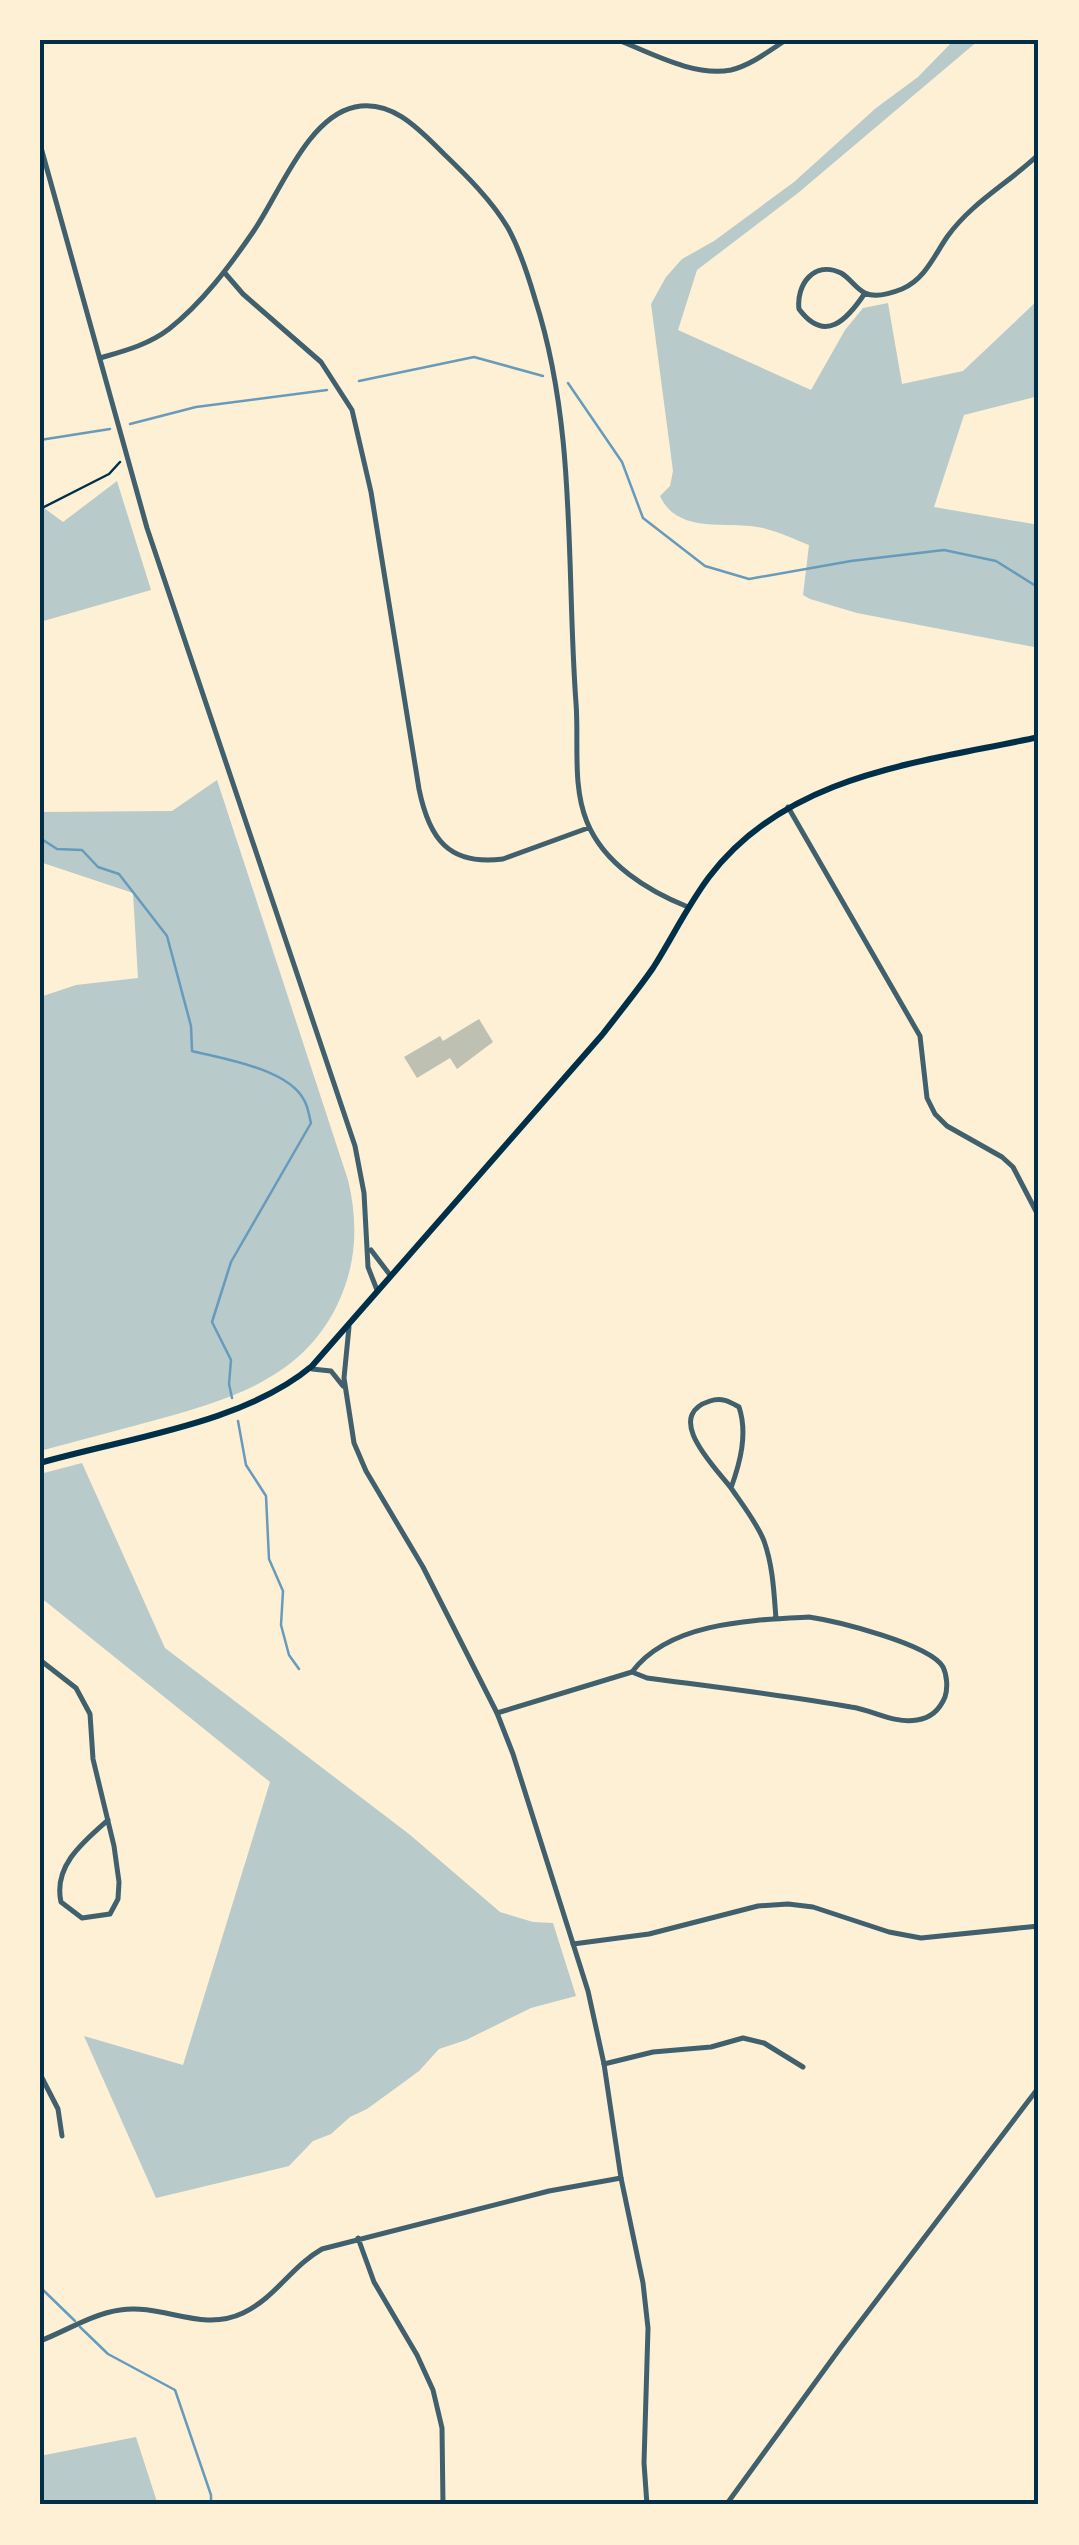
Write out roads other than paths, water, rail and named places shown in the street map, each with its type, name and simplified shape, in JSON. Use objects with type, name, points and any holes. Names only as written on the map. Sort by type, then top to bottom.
[{"type":"main road","points":[[40,1462],[224,1414],[305,1372],[349,1327],[602,1034],[643,982],[688,908],[734,849],[760,825],[788,807],[842,783],[1039,737]]},
{"type":"street","points":[[618,40],[689,66],[722,70],[751,62],[786,40]]},
{"type":"street","points":[[100,358],[137,347],[169,328],[224,272],[316,131],[333,116],[352,108],[378,106],[410,122],[468,178],[507,226],[538,306],[557,386],[567,480],[579,796],[589,828],[602,849],[623,870],[688,908]]},
{"type":"street","points":[[40,144],[126,456],[348,1122],[360,1173],[368,1266],[377,1290]]},
{"type":"street","points":[[865,293],[850,315],[828,327],[816,325],[798,308],[797,295],[802,284],[818,271],[842,274],[865,293],[888,294],[916,281],[963,216],[1039,154]]},
{"type":"street","points":[[224,272],[243,294],[321,362],[352,410],[371,492],[421,799],[434,835],[461,856],[490,861],[589,828]]},
{"type":"street","points":[[788,807],[920,1036],[927,1098],[935,1114],[946,1126],[1013,1166],[1039,1217]]},
{"type":"street","points":[[368,1242],[377,1262],[390,1275]]},
{"type":"street","points":[[349,1327],[346,1393],[354,1443],[496,1713],[513,1754],[588,1991],[644,2283],[648,2328],[644,2463],[647,2505]]},
{"type":"street","points":[[305,1372],[320,1368],[331,1371],[346,1393]]},
{"type":"street","points":[[731,1488],[740,1460],[743,1418],[740,1407],[718,1399],[705,1402],[693,1413],[691,1429],[697,1446],[731,1488],[763,1539],[776,1619]]},
{"type":"street","points":[[496,1713],[632,1672],[643,1658],[688,1634],[776,1619],[838,1622],[926,1652],[942,1665],[946,1694],[931,1716],[908,1721],[860,1708],[646,1678],[632,1672]]},
{"type":"street","points":[[40,1660],[76,1688],[90,1714],[93,1759],[108,1820],[116,1864],[118,1899],[110,1914],[82,1918],[61,1902],[58,1881],[76,1851],[108,1820]]},
{"type":"street","points":[[572,1944],[649,1934],[758,1906],[788,1904],[813,1907],[889,1932],[922,1938],[1039,1926]]},
{"type":"street","points":[[604,2064],[743,2038],[764,2042],[803,2067]]},
{"type":"street","points":[[40,2074],[58,2109],[62,2136]]},
{"type":"street","points":[[726,2505],[1039,2087]]},
{"type":"street","points":[[40,2341],[119,2310],[148,2310],[205,2321],[243,2313],[270,2296],[310,2256],[358,2238],[549,2191],[621,2178]]},
{"type":"street","points":[[358,2238],[382,2299],[433,2390],[442,2428],[443,2505]]},
{"type":"waterway","points":[[359,381],[474,357],[543,376]]},
{"type":"waterway","points":[[568,383],[622,462],[643,518],[705,566],[749,579],[944,550],[996,561],[1039,588]]},
{"type":"waterway","points":[[130,424],[196,407],[327,390]]},
{"type":"waterway","points":[[40,440],[110,429]]},
{"type":"waterway","points":[[40,838],[57,849],[82,850],[98,867],[119,874],[167,936],[191,1026],[192,1051],[270,1073],[296,1089],[306,1105],[311,1123],[231,1262],[212,1322],[231,1360],[232,1398]]},
{"type":"waterway","points":[[238,1421],[246,1465],[266,1496],[269,1559],[283,1591],[281,1625],[289,1655],[299,1669]]},
{"type":"waterway","points":[[40,2287],[75,2321]]},
{"type":"waterway","points":[[80,2327],[108,2354],[175,2390],[211,2505]]}]
